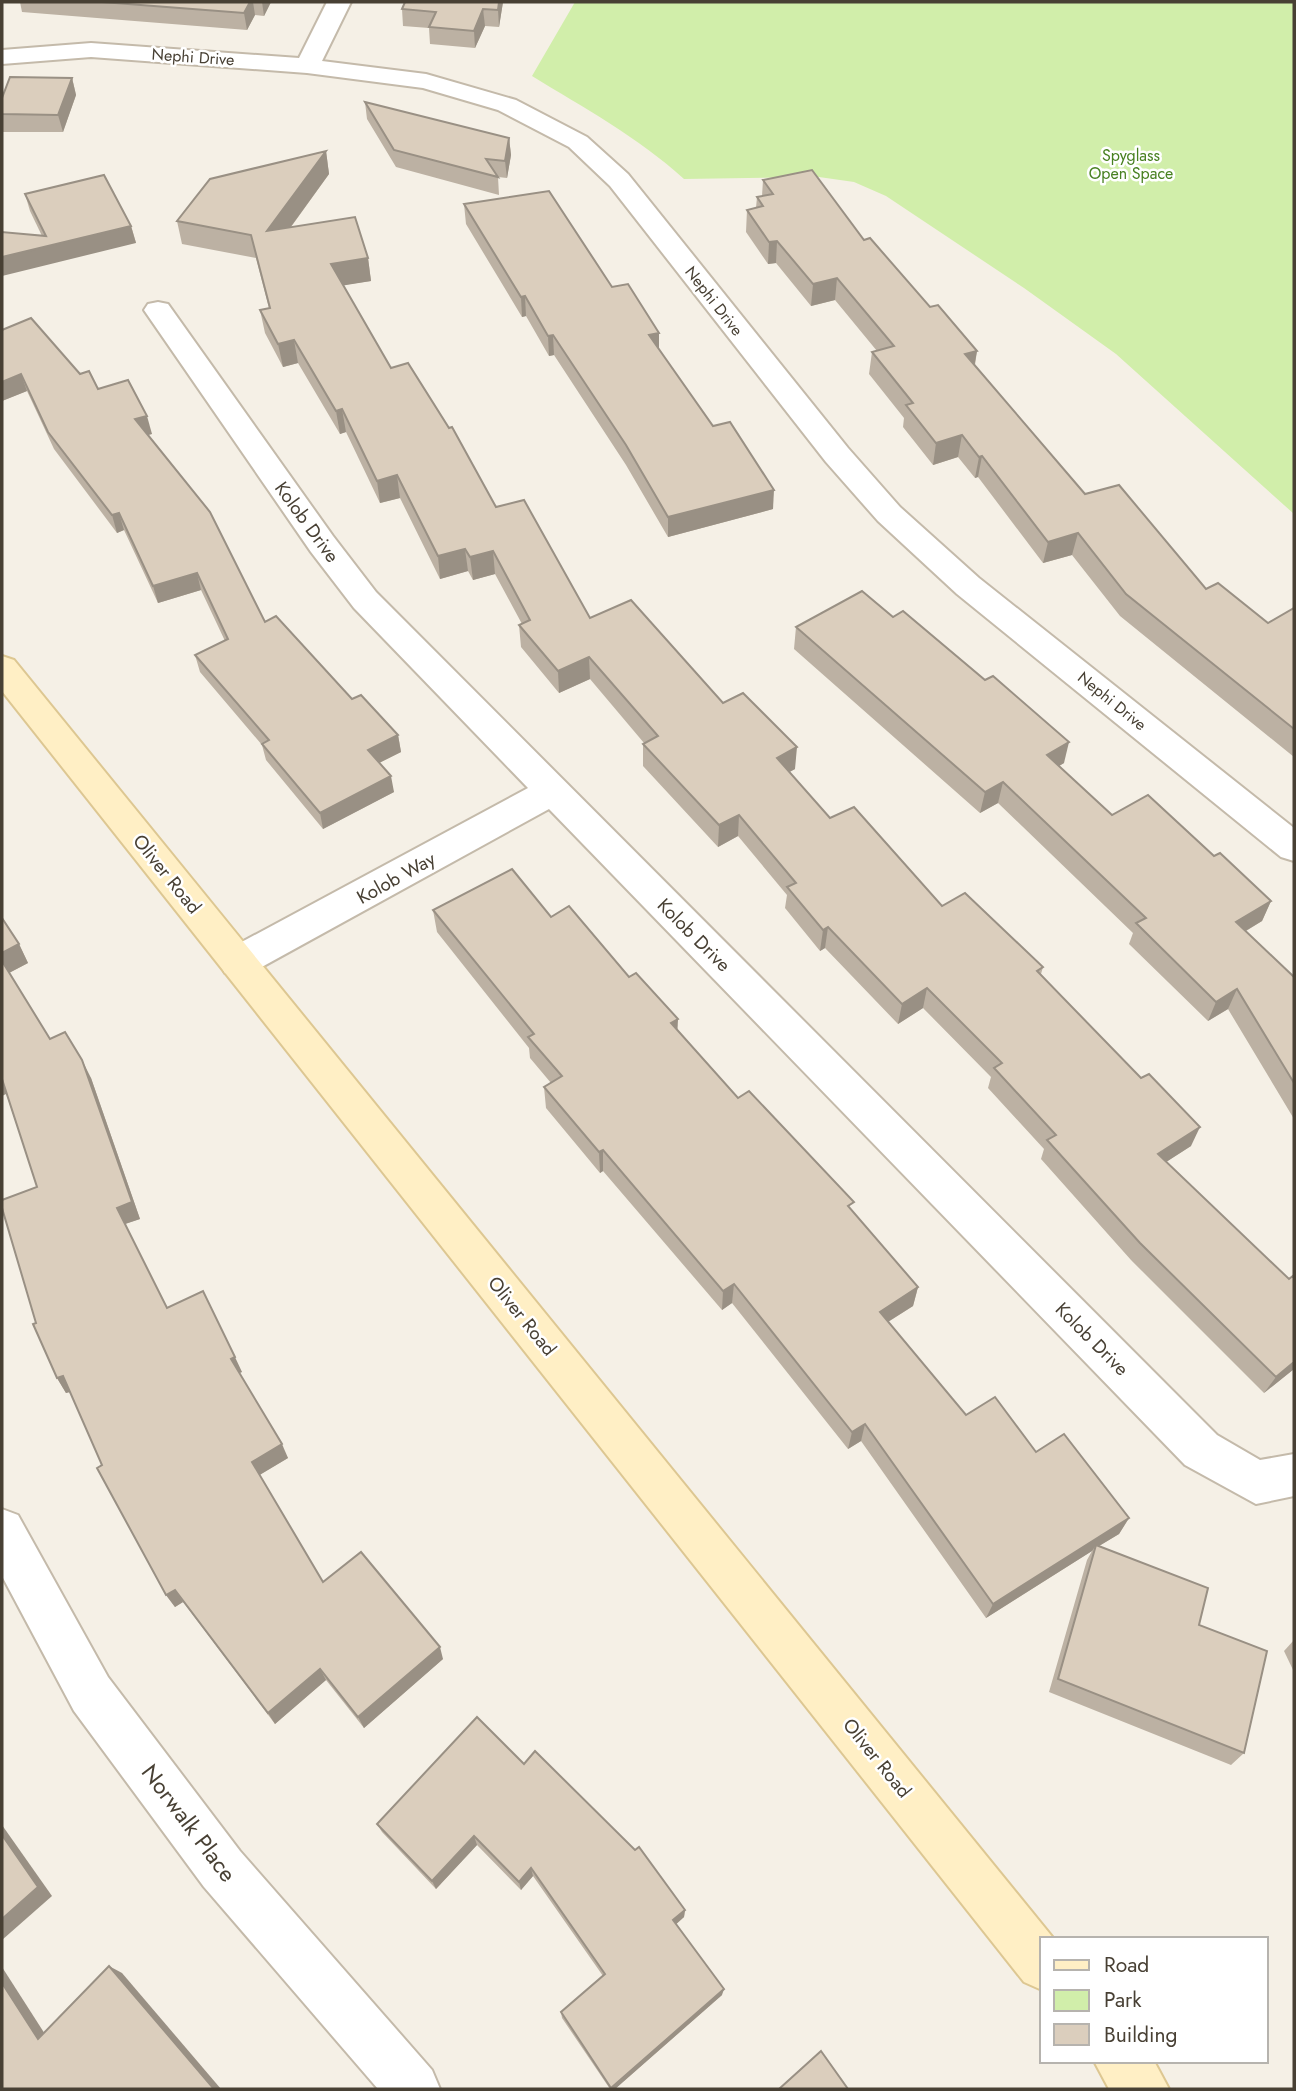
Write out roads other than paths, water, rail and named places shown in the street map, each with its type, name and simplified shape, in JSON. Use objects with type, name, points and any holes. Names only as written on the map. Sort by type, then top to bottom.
[{"type":"street","points":[[307,66],[339,2]]},
{"type":"street","name":"Nephi Drive","points":[[2,57],[91,51],[307,66],[426,81],[507,105],[578,142],[619,180],[828,444],[889,514],[968,586],[1294,847]]},
{"type":"street","name":"Kolob Drive","points":[[158,310],[322,544],[365,600],[1201,1450],[1256,1482],[1294,1475]]},
{"type":"street","name":"Oliver Road","points":[[2,668],[1040,1962]]},
{"type":"street","name":"Kolob Way","points":[[238,962],[552,791]]},
{"type":"street","name":"Norwalk Place","points":[[2,1531],[91,1694],[222,1869],[413,2089]]},
{"type":"street","points":[[1122,2063],[1142,2089]]},
{"type":"park label","name":"Spyglass Open Space","points":[[1131,164]]}]
